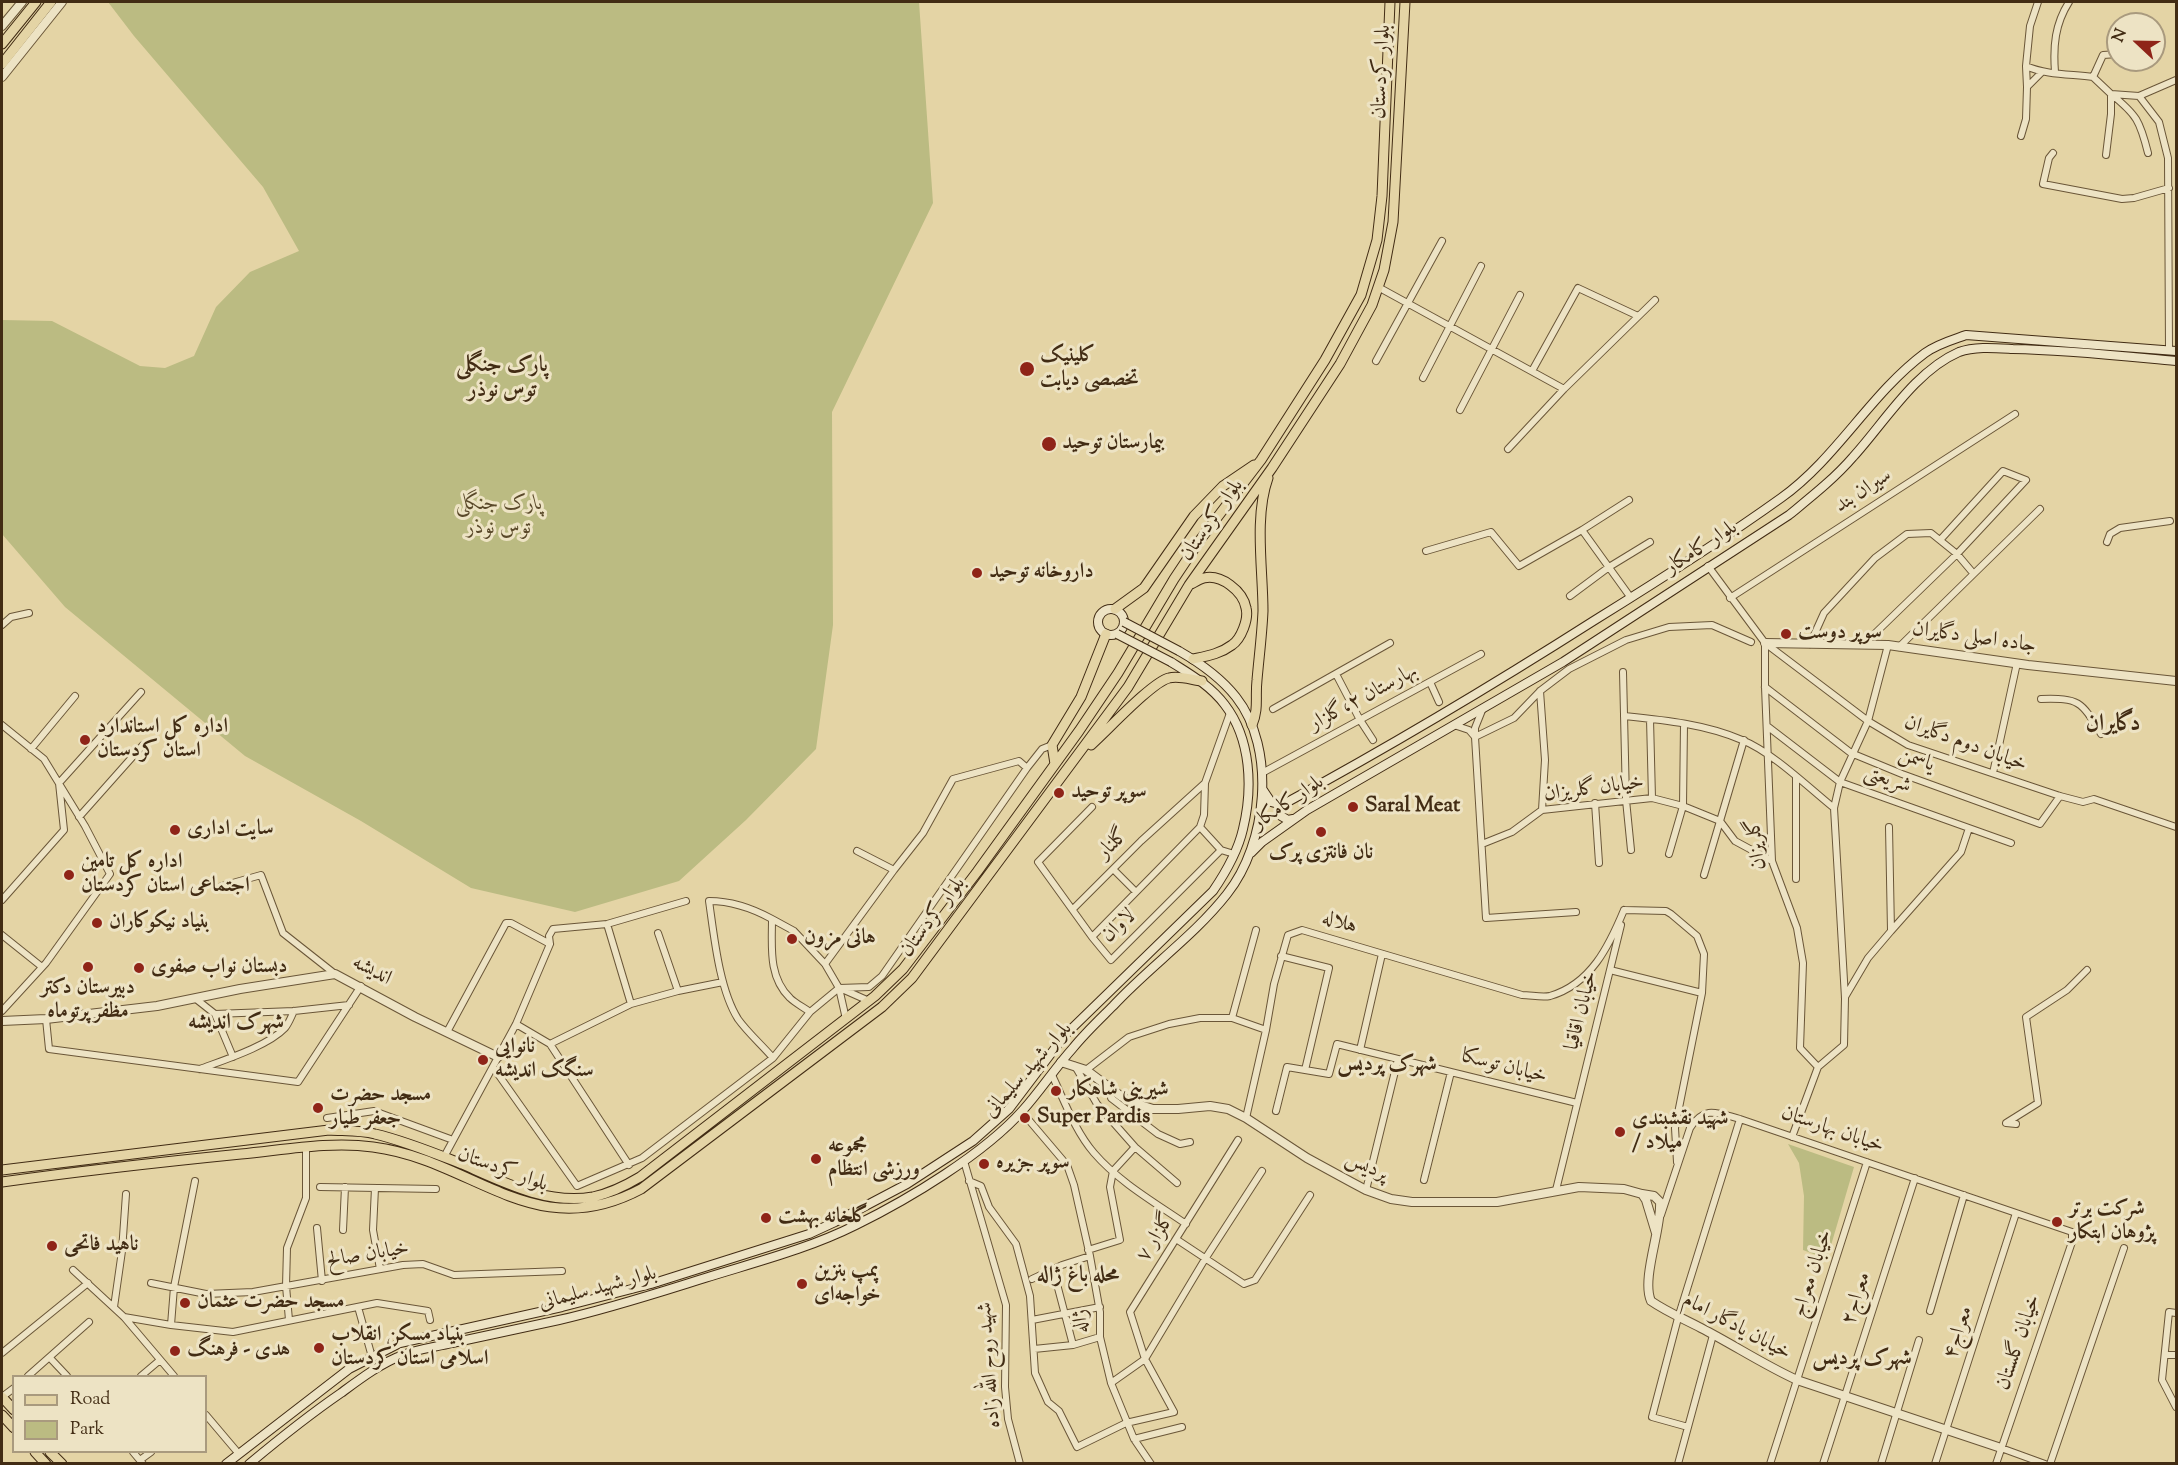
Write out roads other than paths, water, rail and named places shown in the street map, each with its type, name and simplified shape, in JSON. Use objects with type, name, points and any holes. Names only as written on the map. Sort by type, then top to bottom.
[{"type":"main road","points":[[2,44],[36,2]]},
{"type":"main road","points":[[2,64],[51,2]]},
{"type":"main road","name":"بلوار کردستان","points":[[2,1170],[329,1130],[374,1133],[444,1157],[517,1188],[569,1198],[592,1197],[619,1189],[640,1177],[869,1001],[903,969],[978,872],[1118,674],[1174,579],[1260,460],[1325,360],[1361,295],[1377,240],[1382,196],[1390,2]]},
{"type":"main road","name":"بلوار کردستان","points":[[2,1182],[336,1145],[375,1147],[409,1155],[543,1207],[563,1210],[593,1208],[611,1203],[641,1189],[865,1021],[912,978],[1128,687],[1189,585],[1272,468],[1340,364],[1372,305],[1384,270],[1393,222],[1405,2]]},
{"type":"main road","points":[[1386,99],[1400,99]]},
{"type":"main road","name":"بلوار کامکار","points":[[1263,790],[1271,802],[1282,805],[1376,754],[1494,684],[1631,598],[1783,496],[1819,466],[1887,388],[1926,352],[1944,342],[1966,335],[2173,350]]},
{"type":"main road","name":"بلوار کامکار","points":[[1250,854],[1293,819],[1563,662],[1788,515],[1852,459],[1902,398],[1932,369],[1960,352],[1986,348],[2053,350],[2176,362]]},
{"type":"main road","points":[[1887,388],[1894,397],[1902,398]]},
{"type":"main road","points":[[1878,398],[1888,403],[1890,412]]},
{"type":"main road","points":[[1115,609],[1144,588],[1194,516],[1223,486],[1260,460]]},
{"type":"main road","points":[[1252,726],[1257,712],[1256,685],[1263,613],[1263,497],[1272,468]]},
{"type":"main road","points":[[1189,585],[1204,578],[1220,579],[1237,591],[1247,608],[1244,629],[1235,644],[1217,654],[1193,659]]},
{"type":"main road","points":[[1107,609],[1115,609],[1122,614],[1124,621],[1122,629],[1117,634],[1106,634],[1098,625],[1100,614],[1107,609]]},
{"type":"main road","name":"بلوار شهید سلیمانی","points":[[249,1464],[298,1423],[353,1384],[402,1355],[566,1318],[664,1292],[815,1244],[857,1225],[964,1161],[1022,1112],[1061,1062],[1117,1001],[1228,894],[1250,854],[1257,827],[1263,790],[1261,760],[1252,726],[1237,698],[1209,670],[1193,659],[1124,621]]},
{"type":"main road","points":[[1055,764],[1052,745],[1081,698],[1106,634]]},
{"type":"main road","name":"بلوار شهید سلیمانی","points":[[226,1464],[348,1369],[400,1343],[651,1284],[808,1234],[907,1184],[973,1141],[1009,1109],[1065,1035],[1213,891],[1227,871],[1243,829],[1248,792],[1248,764],[1241,730],[1224,704],[1202,681],[1117,634]]},
{"type":"main road","points":[[1077,757],[1152,687],[1168,678],[1202,681]]},
{"type":"main road","points":[[1282,805],[1281,816],[1288,820],[1293,819]]},
{"type":"main road","points":[[1152,949],[1162,960]]},
{"type":"main road","points":[[1140,961],[1150,971]]},
{"type":"main road","points":[[438,1166],[444,1157]]},
{"type":"main road","points":[[2,1162],[16,1167]]},
{"type":"main road","points":[[49,1163],[50,1175]]},
{"type":"main road","points":[[701,1268],[705,1278]]},
{"type":"main road","points":[[487,1323],[484,1330],[490,1335]]},
{"type":"main road","points":[[469,1327],[475,1332],[472,1339]]},
{"type":"street","points":[[2,26],[22,2]]},
{"type":"street","points":[[2,77],[62,2]]},
{"type":"street","points":[[2021,136],[2026,119],[2026,66],[2030,26],[2038,2]]},
{"type":"street","points":[[2055,72],[2053,52],[2056,33],[2060,16],[2069,2]]},
{"type":"street","points":[[2093,77],[2103,55],[2106,55]]},
{"type":"street","points":[[2026,66],[2041,73],[2055,72],[2093,77],[2139,121],[2148,153]]},
{"type":"street","points":[[2026,87],[2041,73]]},
{"type":"street","points":[[2110,94],[2139,96],[2176,80]]},
{"type":"street","points":[[2106,155],[2111,114],[2110,94]]},
{"type":"street","points":[[2139,96],[2158,122],[2168,158],[2173,255],[2173,350]]},
{"type":"street","points":[[2053,153],[2049,158],[2043,184],[2122,199],[2169,188]]},
{"type":"street","points":[[2168,158],[2176,158]]},
{"type":"street","points":[[1376,361],[1442,240]]},
{"type":"street","points":[[1423,378],[1481,266]]},
{"type":"street","points":[[1378,287],[1564,388]]},
{"type":"street","points":[[1532,371],[1578,288],[1638,316]]},
{"type":"street","points":[[1460,410],[1520,295]]},
{"type":"street","points":[[1509,449],[1564,388],[1655,300]]},
{"type":"street","name":"سیران بند","points":[[1730,598],[2015,414]]},
{"type":"street","points":[[1864,644],[1957,554],[2026,480],[2003,471],[1941,539]]},
{"type":"street","points":[[1426,551],[1491,532],[1519,566],[1629,500]]},
{"type":"street","points":[[1899,646],[2040,509]]},
{"type":"street","points":[[2108,542],[2110,534],[2120,528],[2170,521]]},
{"type":"street","points":[[1582,530],[1631,598]]},
{"type":"street","points":[[1810,644],[1824,613],[1875,558],[1907,534],[1931,533],[1957,554],[1973,573]]},
{"type":"street","points":[[1570,596],[1609,567],[1650,542]]},
{"type":"street","name":"خیابان دوم دگایران","points":[[1708,566],[1766,643],[1868,721],[1908,745],[2060,796],[2083,802],[2094,799],[2176,827]]},
{"type":"street","points":[[2,625],[12,617],[29,613]]},
{"type":"street","points":[[1475,737],[1514,718],[1540,691],[1569,669],[1626,640],[1669,627],[1712,625],[1751,642]]},
{"type":"street","name":"جاده اصلی دگایران","points":[[1766,643],[1899,646],[2016,663],[2176,681]]},
{"type":"street","name":"گلریزان","points":[[1766,643],[1765,687],[1772,861],[1797,928],[1803,963],[1800,1048],[1818,1066]]},
{"type":"street","points":[[1273,709],[1390,644]]},
{"type":"street","points":[[1792,1137],[1818,1066],[1844,1045],[1845,998],[1834,808],[1851,753],[1868,721],[1888,645]]},
{"type":"street","name":"بهارستان ۲،گلزار","points":[[1262,772],[1481,654]]},
{"type":"street","points":[[1993,773],[2016,663]]},
{"type":"street","points":[[1623,672],[1626,800],[1631,850]]},
{"type":"street","points":[[1336,674],[1373,740]]},
{"type":"street","points":[[1430,682],[1439,702]]},
{"type":"street","name":"یاسمن","points":[[1765,687],[1851,753],[1902,774],[2040,824],[2060,796]]},
{"type":"street","points":[[1540,691],[1545,760],[1542,810]]},
{"type":"street","points":[[2,900],[64,830],[59,783],[141,692]]},
{"type":"street","points":[[31,749],[75,696]]},
{"type":"street","points":[[2041,699],[2067,698],[2085,708],[2101,734]]},
{"type":"street","points":[[1483,708],[1475,728],[1475,737],[1486,918],[1576,912]]},
{"type":"street","name":"گلنار","points":[[1072,909],[1205,783],[1230,713]]},
{"type":"street","points":[[1624,716],[1684,724],[1743,740],[1768,756],[1834,808]]},
{"type":"street","points":[[1650,718],[1652,798]]},
{"type":"street","points":[[1669,855],[1683,806],[1684,724]]},
{"type":"street","points":[[2,725],[44,759],[80,817],[110,874],[42,967],[2,1011]]},
{"type":"street","points":[[1454,725],[1468,730],[1475,737]]},
{"type":"street","name":"شریعتی","points":[[1767,726],[1840,783],[2011,843]]},
{"type":"street","points":[[1704,875],[1743,740]]},
{"type":"street","points":[[80,817],[143,745]]},
{"type":"street","points":[[494,1066],[577,1186],[642,1158],[773,1058],[810,1012],[839,988],[869,987],[882,976],[1027,768],[1042,749],[1052,745]]},
{"type":"street","points":[[825,964],[922,832],[953,778],[1019,761],[1027,768]]},
{"type":"street","points":[[1796,777],[1796,879]]},
{"type":"street","points":[[1205,783],[1204,815],[1200,827],[1221,850],[1234,854]]},
{"type":"street","name":"خیابان گلریزان","points":[[1482,843],[1512,832],[1542,810],[1652,798],[1683,806],[1720,821],[1735,841],[1772,861]]},
{"type":"street","points":[[1595,803],[1599,862]]},
{"type":"street","points":[[1092,807],[1038,862],[1092,937]]},
{"type":"street","name":"لاوان","points":[[1200,827],[1092,937],[1111,960],[1221,850]]},
{"type":"street","points":[[1889,827],[1891,931]]},
{"type":"street","points":[[1845,998],[1868,958],[1961,852],[1969,828]]},
{"type":"street","points":[[857,850],[894,870]]},
{"type":"street","points":[[1113,869],[1135,891]]},
{"type":"street","points":[[222,886],[261,875],[283,933],[335,974]]},
{"type":"street","points":[[444,1157],[516,1024],[550,944],[549,936],[553,929],[607,924],[686,901]]},
{"type":"street","points":[[773,1058],[738,1018],[723,982],[715,947],[709,901],[735,903],[758,911],[794,931],[825,964],[839,988],[846,1019]]},
{"type":"street","points":[[1624,910],[1666,911],[1696,936],[1704,954],[1702,993],[1675,1128],[1677,1168]]},
{"type":"street","name":"هلاله","points":[[1246,1118],[1274,984],[1288,935],[1302,930],[1522,995],[1548,996],[1572,987],[1586,977],[1600,958],[1624,910]]},
{"type":"street","name":"خیابان اقاقیا","points":[[1556,1190],[1624,910]]},
{"type":"street","points":[[772,919],[772,960],[775,975],[789,997],[810,1012]]},
{"type":"street","points":[[447,1032],[506,923],[511,923],[550,944]]},
{"type":"street","points":[[607,924],[631,1004]]},
{"type":"street","points":[[1232,1018],[1256,930]]},
{"type":"street","points":[[658,933],[678,991]]},
{"type":"street","points":[[2,935],[42,967]]},
{"type":"street","points":[[1360,1050],[1382,954]]},
{"type":"street","points":[[1276,1111],[1287,1067],[1305,1070],[1329,968],[1281,956]]},
{"type":"street","points":[[1610,970],[1702,993]]},
{"type":"street","points":[[2016,1124],[2006,1123],[2038,1102],[2026,1017],[2067,990],[2087,970]]},
{"type":"street","name":"اندیشه","points":[[2,1021],[46,1019],[157,1006],[240,989],[335,974],[498,1057]]},
{"type":"street","points":[[550,1044],[631,1004],[723,982]]},
{"type":"street","points":[[46,1019],[49,1049],[298,1082],[361,986]]},
{"type":"street","points":[[839,988],[869,1001]]},
{"type":"street","points":[[196,999],[215,1014],[233,1057]]},
{"type":"street","points":[[215,1014],[294,1011],[349,1005]]},
{"type":"street","points":[[197,1070],[233,1057],[277,1035],[286,1026],[294,1011]]},
{"type":"street","points":[[1086,1070],[1129,1037],[1169,1024],[1200,1018],[1232,1018],[1266,1030]]},
{"type":"street","points":[[516,1024],[550,1044],[628,1165]]},
{"type":"street","name":"خیابان توسکا","points":[[1305,1070],[1329,1074],[1337,1044],[1577,1103]]},
{"type":"street","points":[[1366,1190],[1398,1059]]},
{"type":"street","name":"پردیس","points":[[1061,1062],[1086,1070],[1134,1103],[1153,1109],[1220,1107],[1246,1118],[1307,1158],[1366,1190],[1391,1199],[1412,1202],[1485,1202],[1556,1190],[1594,1187],[1624,1189],[1642,1194]]},
{"type":"street","points":[[1075,1066],[1097,1104],[1135,1147],[1177,1184]]},
{"type":"street","points":[[1424,1180],[1451,1072]]},
{"type":"street","points":[[1052,1075],[1093,1152],[1126,1183],[1186,1224]]},
{"type":"street","points":[[1112,1090],[1112,1098],[1158,1134],[1180,1144],[1190,1142]]},
{"type":"street","points":[[327,1118],[374,1111],[453,1140]]},
{"type":"street","name":"ژاله","points":[[1022,1112],[1067,1165],[1074,1185],[1100,1307],[1100,1337],[1111,1383],[1134,1440],[1152,1464]]},
{"type":"street","name":"خیابان بهارستان","points":[[1660,1307],[1651,1301],[1648,1294],[1656,1233],[1690,1128],[1702,1114],[1713,1112],[1740,1119],[2072,1232]]},
{"type":"street","points":[[1688,1427],[1652,1417],[1678,1318],[1740,1119]]},
{"type":"street","name":"گلزار ۷","points":[[1127,1423],[1174,1412],[1145,1359],[1130,1312],[1238,1140]]},
{"type":"street","points":[[1032,1279],[1120,1239],[1110,1187],[1113,1170],[1135,1147]]},
{"type":"street","points":[[289,1320],[286,1286],[287,1248],[306,1198],[306,1148]]},
{"type":"street","name":"شهید روح الله زاده","points":[[964,1161],[1006,1305],[1005,1387],[1008,1419],[1020,1464]]},
{"type":"street","name":"خیابان معراج","points":[[1770,1464],[1867,1162]]},
{"type":"street","points":[[1111,1383],[1145,1359],[1205,1259],[1262,1171]]},
{"type":"street","name":"معراج۲","points":[[1823,1464],[1915,1178]]},
{"type":"street","points":[[969,1180],[981,1186],[989,1207],[1016,1244],[1030,1296],[1035,1373],[1048,1402],[1059,1411],[1077,1447],[1127,1423]]},
{"type":"street","points":[[171,1325],[174,1287],[195,1181]]},
{"type":"street","points":[[320,1187],[436,1189]]},
{"type":"street","points":[[343,1230],[345,1187]]},
{"type":"street","points":[[375,1188],[373,1230],[380,1269]]},
{"type":"street","points":[[114,1306],[122,1251],[126,1194]]},
{"type":"street","points":[[1642,1194],[1658,1198],[1660,1218]]},
{"type":"street","points":[[1642,1194],[1649,1206],[1656,1233]]},
{"type":"street","points":[[1176,1239],[1244,1284],[1255,1280],[1310,1195]]},
{"type":"street","points":[[1930,1311],[1964,1195]]},
{"type":"street","name":"معراج۴","points":[[1935,1464],[2016,1213]]},
{"type":"street","points":[[317,1228],[322,1281]]},
{"type":"street","name":"خیابان گلستان","points":[[1996,1464],[2072,1242],[2072,1232]]},
{"type":"street","points":[[2001,1449],[2048,1464],[2124,1248]]},
{"type":"street","name":"خیابان صالح","points":[[151,1283],[206,1294],[253,1292],[403,1265],[423,1264],[454,1275],[562,1271]]},
{"type":"street","points":[[1053,1269],[1073,1345]]},
{"type":"street","points":[[72,1270],[114,1306],[172,1375]]},
{"type":"street","points":[[2,1353],[88,1283]]},
{"type":"street","points":[[124,1317],[233,1332],[377,1303],[428,1311],[430,1320]]},
{"type":"street","points":[[358,1307],[372,1357]]},
{"type":"street","points":[[1032,1320],[1100,1307]]},
{"type":"street","name":"خیابان یادگار امام","points":[[1660,1307],[1797,1380],[2001,1449]]},
{"type":"street","points":[[2176,1313],[2169,1312],[2162,1380],[2176,1407]]},
{"type":"street","points":[[30,1375],[89,1322]]},
{"type":"street","points":[[1678,1464],[1713,1335]]},
{"type":"street","points":[[1034,1349],[1073,1345],[1100,1337]]},
{"type":"street","points":[[1881,1464],[1919,1340]]},
{"type":"street","points":[[2166,1354],[2176,1355]]},
{"type":"street","points":[[51,1358],[65,1375]]},
{"type":"street","points":[[143,1375],[160,1360]]},
{"type":"street","points":[[207,1416],[238,1454]]},
{"type":"street","points":[[1134,1440],[1182,1427]]},
{"type":"place","name":"کلینیک تخصصی دیابت","points":[[1027,369]]},
{"type":"place","name":"بیمارستان توحید","points":[[1049,444]]},
{"type":"place","name":"داروخانه توحید","points":[[977,573]]},
{"type":"place","name":"سوپر دوست","points":[[1786,634]]},
{"type":"place","name":"اداره کل استاندارد استان کردستان","points":[[85,740]]},
{"type":"place","name":"سوپر توحید","points":[[1059,793]]},
{"type":"place","name":"Saral Meat","points":[[1353,807]]},
{"type":"place","name":"سایت اداری","points":[[175,830]]},
{"type":"place","name":"نان فانتزی پرک","points":[[1321,832]]},
{"type":"place","name":"اداره کل تامین اجتماعی استان کردستان","points":[[69,875]]},
{"type":"place","name":"بنیاد نیکوکاران","points":[[97,923]]},
{"type":"place","name":"هانی مزون","points":[[792,939]]},
{"type":"place","name":"دبیرستان دکتر مظفر پرتوماه","points":[[88,967]]},
{"type":"place","name":"دبستان نواب صفوی","points":[[139,968]]},
{"type":"place","name":"نانوایی سنگک اندیشه","points":[[483,1060]]},
{"type":"place","name":"شیرینی شاهکار","points":[[1056,1091]]},
{"type":"place","name":"مسجد حضرت جعفر طیار","points":[[318,1108]]},
{"type":"place","name":"Super Pardis","points":[[1025,1118]]},
{"type":"place","name":"شهید نقشبندی / میلاد","points":[[1620,1132]]},
{"type":"place","name":"مجموعه ورزشی انتظام","points":[[816,1159]]},
{"type":"place","name":"سوپر جزیره","points":[[984,1164]]},
{"type":"place","name":"گلخانه بهشت","points":[[766,1218]]},
{"type":"place","name":"شرکت برتر پژوهان ابتکار","points":[[2057,1222]]},
{"type":"place","name":"ناهید فاتحی","points":[[52,1246]]},
{"type":"place","name":"پمپ بنزین خواجه‌ای","points":[[802,1284]]},
{"type":"place","name":"مسجد حضرت عثمان","points":[[185,1303]]},
{"type":"place","name":"بنیاد مسکن انقلاب اسلامی استان کردستان","points":[[319,1348]]},
{"type":"place","name":"هدی - فرهنگ","points":[[175,1351]]},
{"type":"district","name":"پارک جنگلی توس نوذر","points":[[502,380]]},
{"type":"district","name":"دگایران","points":[[2113,726]]},
{"type":"district","name":"شهرک اندیشه","points":[[236,1024]]},
{"type":"district","name":"شهرک پردیس","points":[[1387,1066]]},
{"type":"district","name":"محله باغ ژاله","points":[[1078,1277]]},
{"type":"district","name":"شهرک پردیس","points":[[1862,1360]]}]
